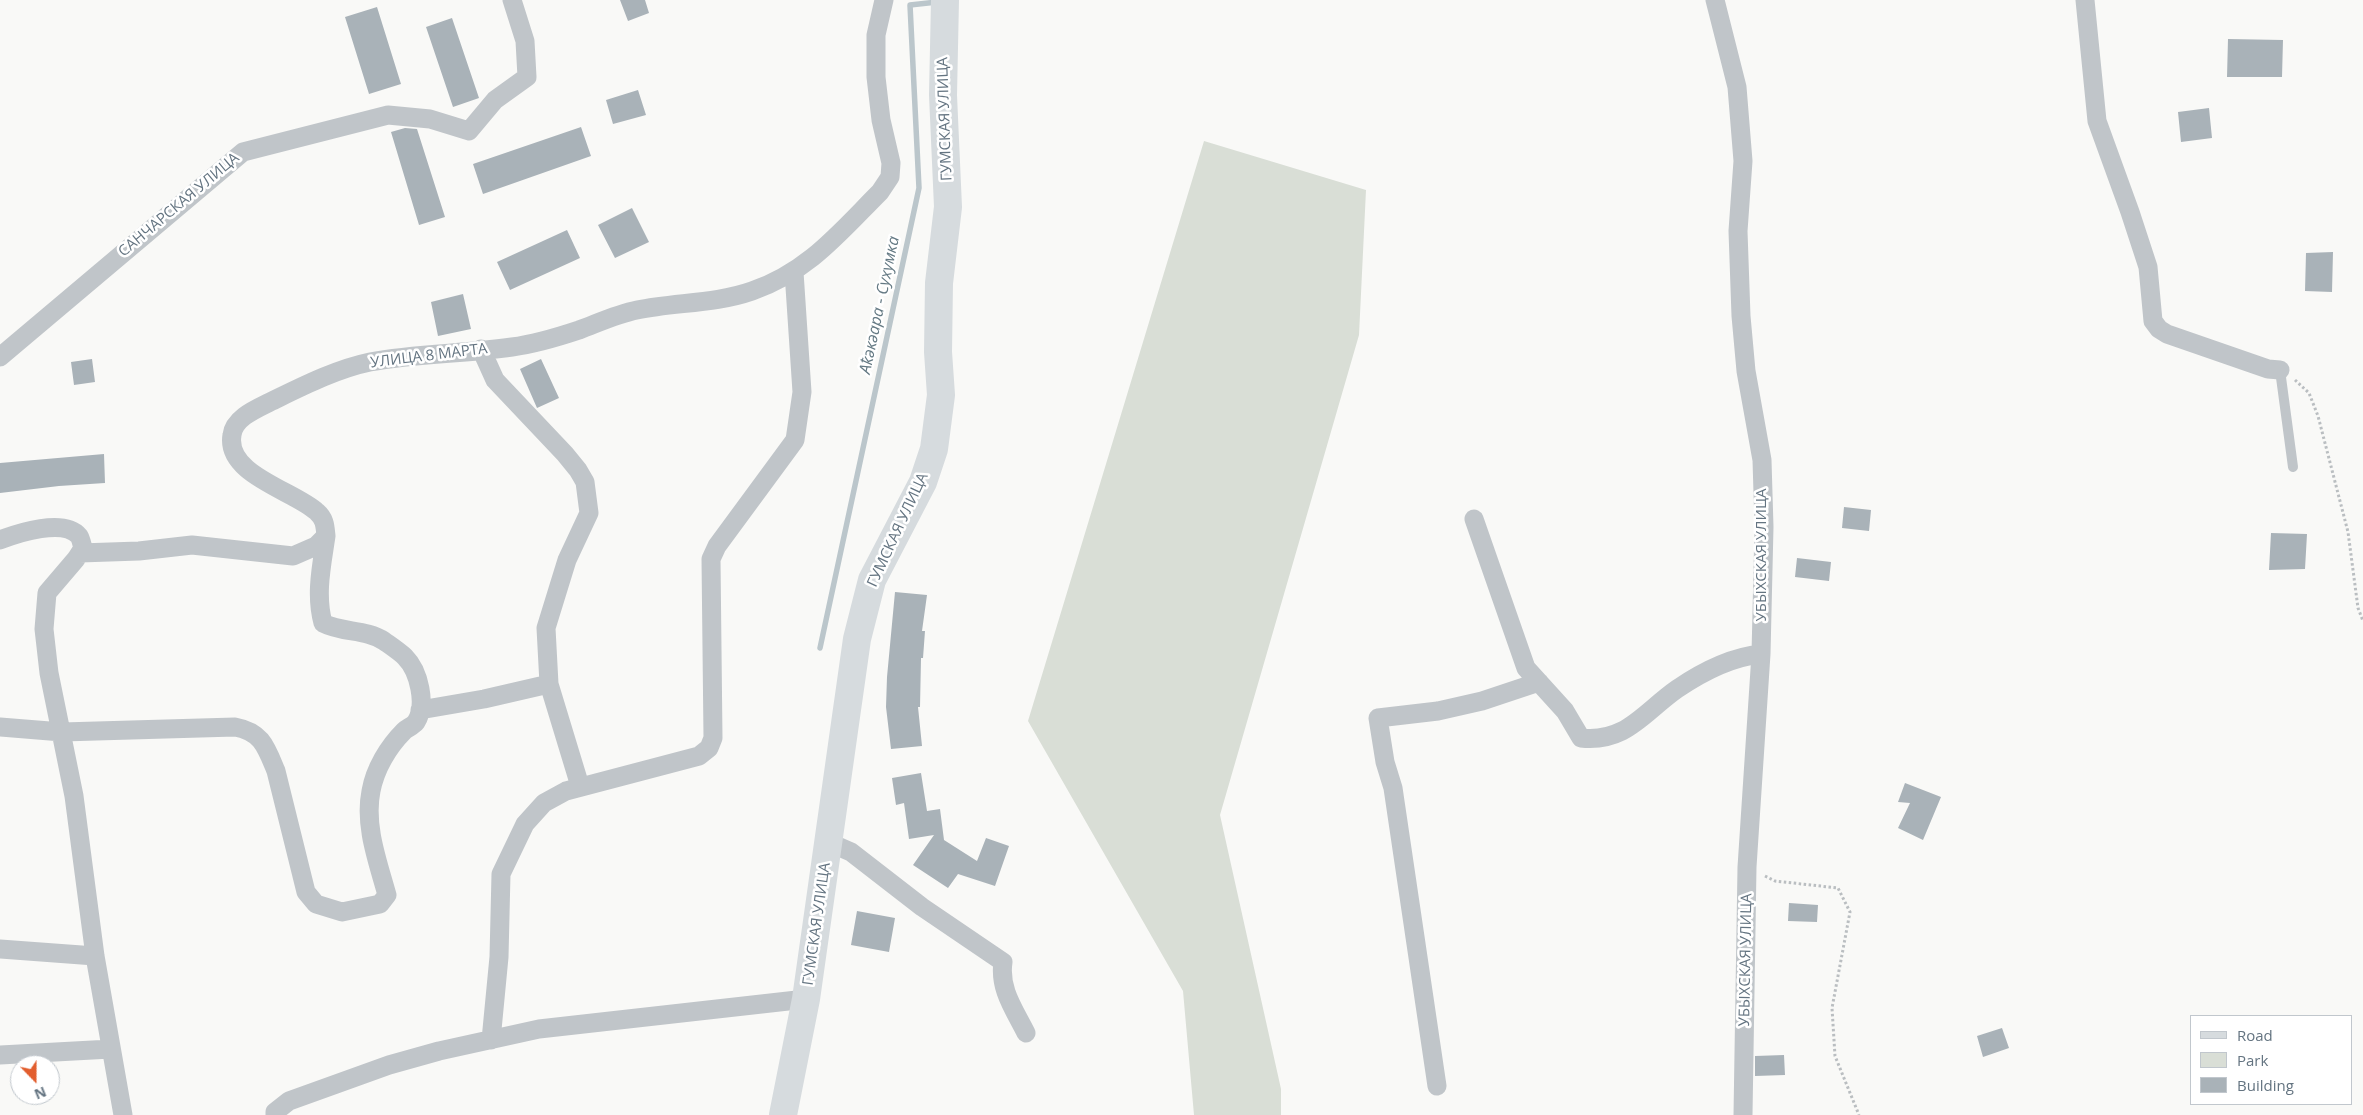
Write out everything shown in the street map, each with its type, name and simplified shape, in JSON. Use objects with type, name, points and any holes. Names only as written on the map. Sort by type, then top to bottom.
[{"type":"street","name":"САНЧАРСКАЯ УЛИЦА","points":[[0,357],[243,152],[388,115],[430,119],[468,131],[494,100],[528,77],[525,41],[512,0]]},
{"type":"street","name":"УЛИЦА 8 МАРТА","points":[[326,536],[325,522],[317,512],[258,477],[242,464],[233,451],[232,434],[238,422],[255,410],[287,394],[332,374],[368,363],[433,353],[512,347],[546,340],[634,310],[727,298],[752,291],[794,272],[814,257],[880,192],[890,177],[891,163],[881,120],[876,77],[876,35],[884,0]]},
{"type":"street","name":"ГУМСКАЯ УЛИЦА","points":[[783,1115],[806,999],[857,639],[872,580],[923,482],[934,449],[941,395],[938,352],[939,293],[948,208],[944,95],[945,0]]},
{"type":"street","name":"УБЫХСКАЯ УЛИЦА","points":[[1715,0],[1737,87],[1743,161],[1738,231],[1741,316],[1746,371],[1762,460],[1764,527],[1761,654],[1747,867],[1743,1115]]},
{"type":"street","points":[[2085,0],[2096,122],[2130,212],[2148,267],[2153,321],[2159,330],[2167,334],[2268,369],[2280,370]]},
{"type":"street","points":[[491,1040],[499,957],[501,874],[525,824],[544,804],[566,791],[699,756],[708,748],[713,738],[711,559],[717,546],[795,440],[802,392],[794,272]]},
{"type":"street","points":[[481,350],[495,380],[578,470],[585,482],[589,513],[567,560],[546,628],[549,684],[580,786]]},
{"type":"street","points":[[1474,519],[1526,668],[1565,711],[1581,738],[1598,740],[1617,735],[1650,713],[1675,690],[1706,671],[1744,656],[1761,654]]},
{"type":"street","points":[[0,540],[44,527],[66,529],[79,536],[83,548],[48,593],[44,629],[50,674],[74,796],[95,956],[123,1115]]},
{"type":"street","points":[[80,553],[139,551],[192,545],[292,556],[316,546],[326,536]]},
{"type":"street","points":[[0,727],[62,732],[235,727],[250,730],[260,739],[269,752],[276,770],[306,892],[316,904],[342,912],[380,904],[387,895],[372,838],[371,790],[378,768],[388,749],[415,722],[420,710],[421,694],[415,675],[406,658],[383,640],[363,633],[333,628],[323,623],[319,608],[319,591],[326,536]]},
{"type":"street","points":[[1437,1086],[1393,788],[1385,762],[1378,718],[1438,711],[1465,705],[1539,682]]},
{"type":"street","points":[[420,710],[484,699],[549,684]]},
{"type":"street","points":[[828,842],[851,852],[922,907],[1003,962],[1001,976],[1006,996],[1026,1033]]},
{"type":"street","points":[[0,949],[95,956]]},
{"type":"street","points":[[275,1115],[275,1112],[289,1101],[389,1065],[439,1051],[539,1029],[806,999]]},
{"type":"street","points":[[0,1055],[111,1049]]},
{"type":"lane","points":[[2280,370],[2293,467]]},
{"type":"path","points":[[2280,370],[2297,381],[2309,393],[2318,416],[2348,532],[2358,608],[2363,621]]},
{"type":"path","points":[[1747,867],[1776,881],[1838,888],[1850,912],[1832,1008],[1835,1056],[1859,1115]]},
{"type":"green space","points":[[1204,141],[1366,190],[1359,335],[1220,815],[1281,1089],[1281,1115],[1194,1115],[1183,991],[1028,721]]},
{"type":"building","points":[[620,0],[645,0],[649,13],[628,21]]},
{"type":"building","points":[[377,7],[401,84],[369,94],[345,17]]},
{"type":"building","points":[[452,18],[479,98],[453,107],[426,27]]},
{"type":"building","points":[[2228,39],[2283,40],[2282,77],[2227,77]]},
{"type":"building","points":[[638,90],[646,115],[613,124],[606,100]]},
{"type":"building","points":[[2209,108],[2212,138],[2181,142],[2178,112]]},
{"type":"building","points":[[581,127],[591,156],[483,194],[473,164]]},
{"type":"building","points":[[405,128],[417,129],[445,217],[419,225],[391,132]]},
{"type":"building","points":[[632,208],[649,242],[615,258],[598,225]]},
{"type":"building","points":[[567,230],[580,258],[510,290],[497,262]]},
{"type":"building","points":[[2333,252],[2332,292],[2305,291],[2306,253]]},
{"type":"building","points":[[463,294],[471,329],[438,336],[431,302]]},
{"type":"building","points":[[92,359],[95,382],[74,385],[71,362]]},
{"type":"building","points":[[541,359],[559,398],[537,408],[520,369]]},
{"type":"building","points":[[104,454],[105,483],[0,493],[0,463]]},
{"type":"building","points":[[1844,507],[1871,510],[1869,531],[1842,528]]},
{"type":"building","points":[[2271,533],[2307,534],[2305,569],[2269,570]]},
{"type":"building","points":[[1797,558],[1831,562],[1829,581],[1795,577]]},
{"type":"building","points":[[895,592],[927,595],[922,631],[925,631],[923,658],[921,658],[920,707],[918,707],[922,746],[891,749],[886,707]]},
{"type":"building","points":[[921,773],[927,811],[940,809],[944,840],[977,861],[986,838],[1009,846],[995,886],[958,874],[948,888],[913,865],[934,835],[909,839],[904,803],[896,805],[892,778]]},
{"type":"building","points":[[1905,783],[1941,797],[1923,840],[1898,828],[1910,803],[1898,802]]},
{"type":"building","points":[[1789,903],[1818,905],[1817,922],[1788,921]]},
{"type":"building","points":[[857,911],[895,918],[889,952],[851,945]]},
{"type":"building","points":[[2002,1028],[2009,1048],[1983,1057],[1977,1036]]},
{"type":"building","points":[[1784,1055],[1785,1075],[1755,1076],[1755,1056]]},
{"type":"waterway","name":"Аҟәкәара - Сухумка","points":[[820,648],[919,188],[910,5],[937,2]]}]
